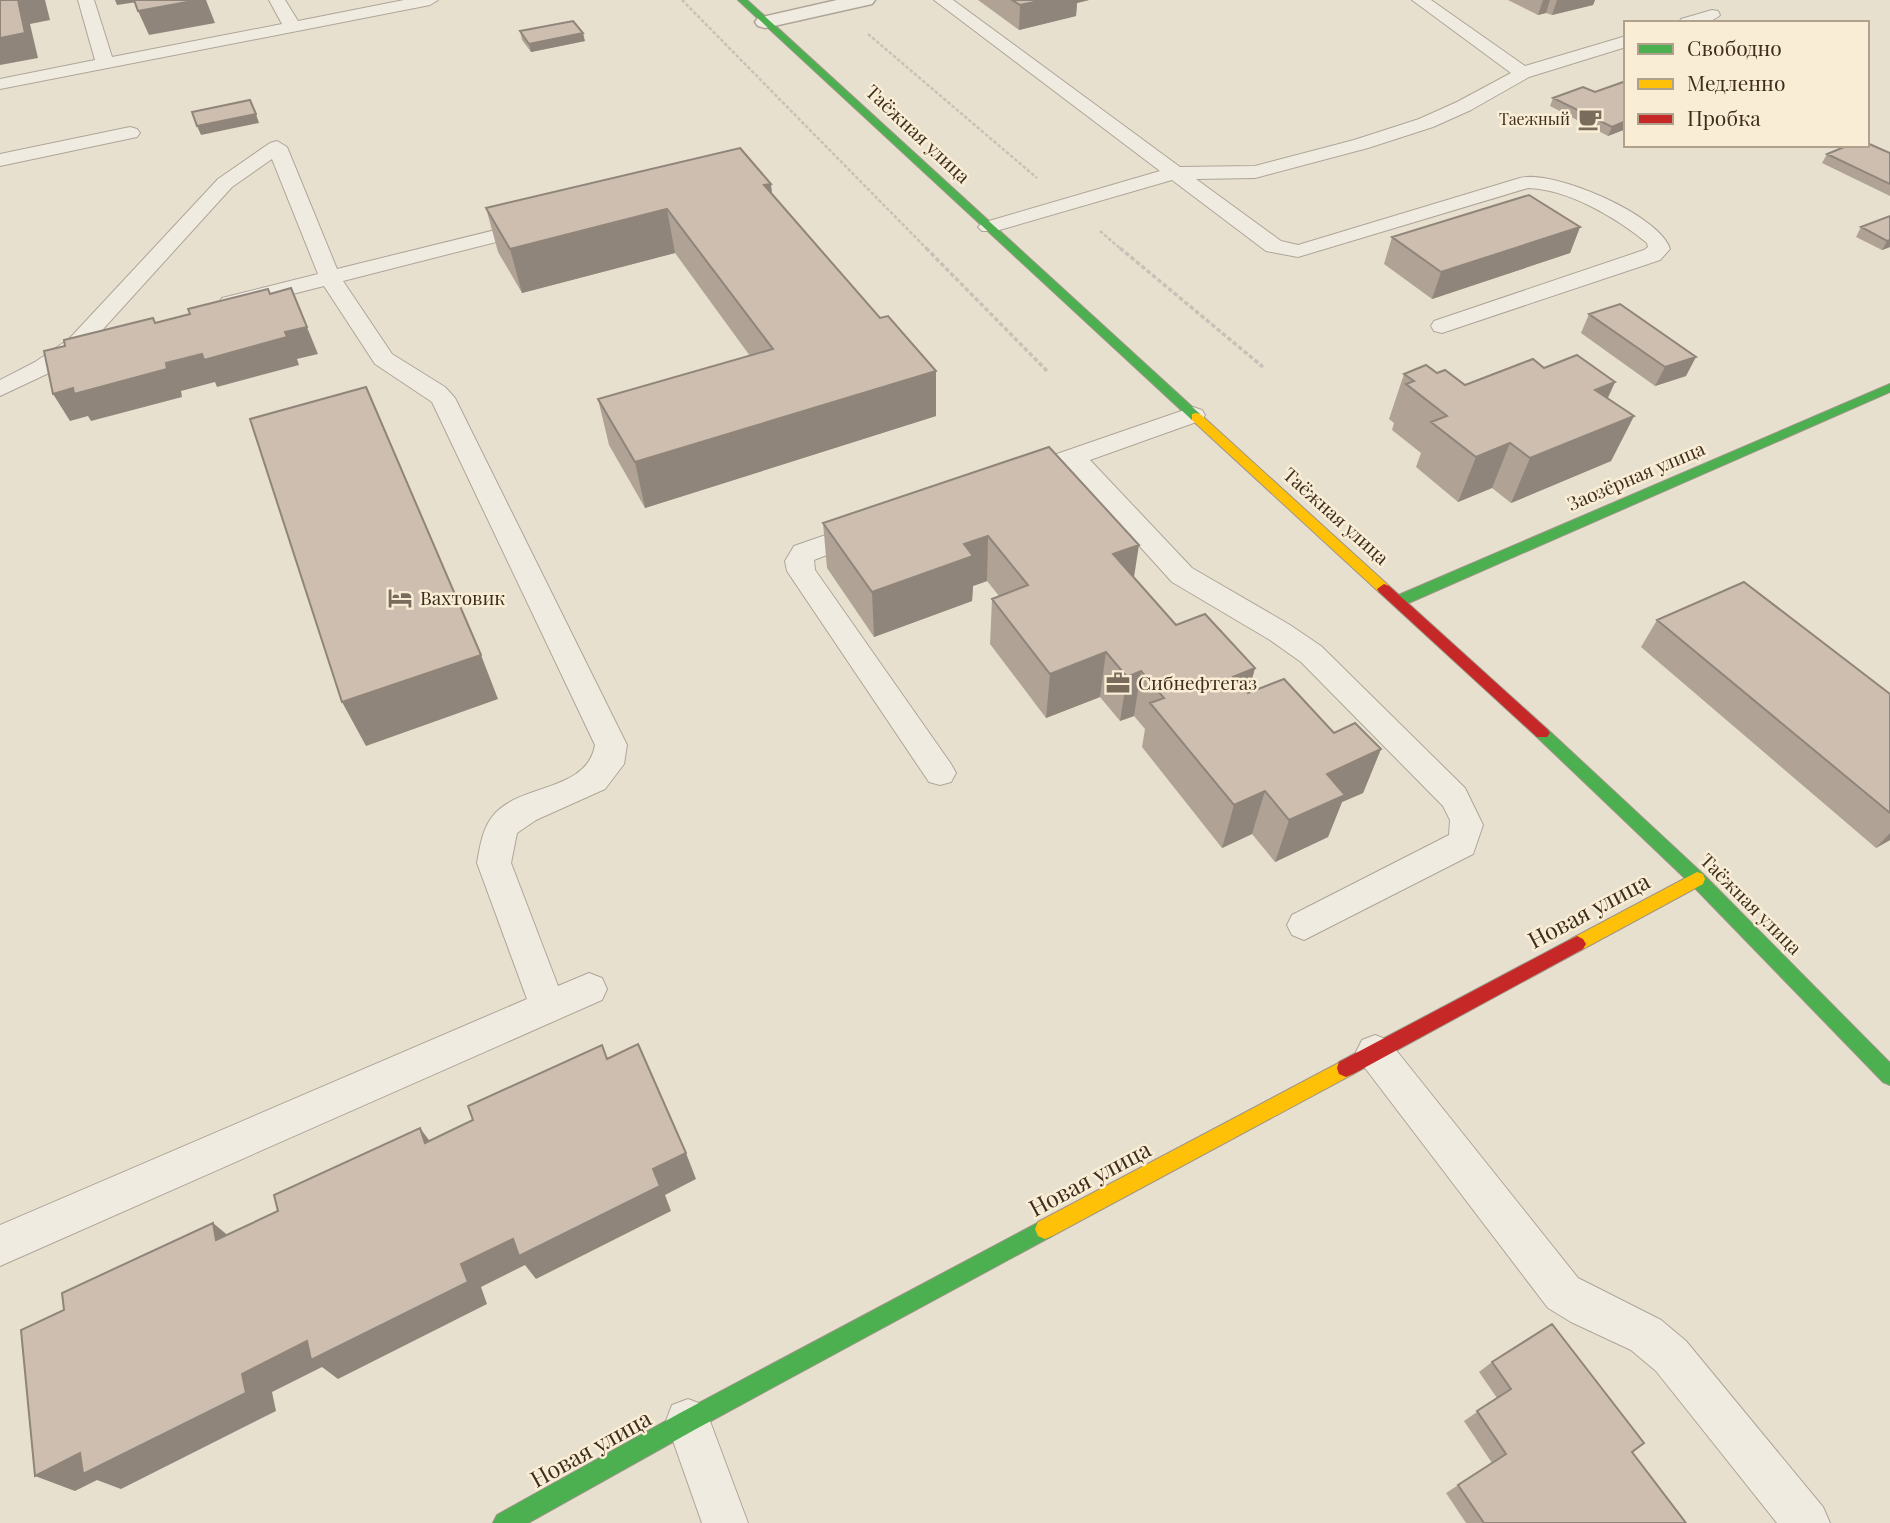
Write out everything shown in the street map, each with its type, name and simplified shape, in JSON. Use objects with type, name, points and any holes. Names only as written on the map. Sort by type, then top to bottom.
[{"type":"street","name":"Таёжная улица","points":[[742,0],[1192,415],[1399,601],[1697,879],[1890,1076]]},
{"type":"street","points":[[765,22],[865,0]]},
{"type":"street","name":"Заозёрная улица","points":[[1399,601],[1890,388]]},
{"type":"street","name":"Новая улица","points":[[505,1523],[688,1421],[1697,879]]},
{"type":"lane","points":[[86,0],[105,64]]},
{"type":"lane","points":[[277,0],[293,27]]},
{"type":"lane","points":[[0,84],[430,0]]},
{"type":"lane","points":[[942,0],[1274,246],[1286,250],[1309,249],[1527,182],[1540,181],[1566,188],[1657,241],[1659,249],[1652,255],[1442,326]]},
{"type":"lane","points":[[1420,0],[1523,73]]},
{"type":"lane","points":[[1693,21],[1712,15]]},
{"type":"lane","points":[[989,227],[1173,173],[1233,174],[1280,168],[1426,123],[1464,106],[1523,73],[1624,42]]},
{"type":"lane","points":[[0,160],[130,132]]},
{"type":"lane","points":[[0,389],[77,344],[225,183],[277,147],[330,278],[383,359],[392,367],[435,390],[443,398],[611,745],[608,764],[594,780],[525,810],[505,824],[496,841],[494,863],[548,1007]]},
{"type":"lane","points":[[210,309],[552,222]]},
{"type":"lane","points":[[77,344],[117,333]]},
{"type":"lane","points":[[1034,470],[1192,415]]},
{"type":"lane","points":[[1073,457],[1182,575],[1199,588],[1292,639],[1311,654],[1454,797],[1466,817],[1468,831],[1461,844],[1304,925]]},
{"type":"lane","points":[[891,522],[804,553],[799,561],[801,571],[940,773]]},
{"type":"lane","points":[[0,1246],[589,989]]},
{"type":"lane","points":[[1375,1052],[1563,1293],[1646,1335],[1671,1356],[1807,1523]]},
{"type":"lane","points":[[688,1421],[725,1523]]},
{"type":"path","points":[[682,0],[1048,372]]},
{"type":"building","points":[[0,0],[18,0],[25,33],[0,38]]},
{"type":"building","points":[[134,0],[198,0],[138,11]]},
{"type":"building","points":[[1012,0],[1044,0],[1020,5]]},
{"type":"building","points":[[573,21],[583,33],[529,44],[520,31]]},
{"type":"building","points":[[1624,82],[1624,122],[1612,127],[1553,98],[1583,87],[1595,92]]},
{"type":"building","points":[[250,100],[256,114],[197,126],[192,112]]},
{"type":"building","points":[[1869,144],[1890,153],[1890,184],[1827,154],[1844,147],[1869,147]]},
{"type":"building","points":[[740,148],[771,184],[764,185],[880,318],[888,316],[936,371],[635,462],[598,399],[773,349],[667,209],[510,249],[486,208]]},
{"type":"building","points":[[1529,195],[1580,227],[1441,272],[1392,237]]},
{"type":"building","points":[[1890,216],[1890,240],[1887,241],[1861,227]]},
{"type":"building","points":[[291,288],[307,327],[285,332],[287,337],[204,360],[202,354],[166,363],[167,369],[74,394],[73,388],[53,394],[44,351],[65,346],[64,340],[153,318],[155,323],[190,314],[188,309],[268,289],[270,294]]},
{"type":"building","points":[[1620,304],[1696,357],[1665,367],[1589,314]]},
{"type":"building","points":[[1577,355],[1615,382],[1595,390],[1634,416],[1530,458],[1510,443],[1476,457],[1431,422],[1447,416],[1406,384],[1414,381],[1404,374],[1426,365],[1437,373],[1445,370],[1465,385],[1533,359],[1544,368]]},
{"type":"building","points":[[366,387],[481,655],[342,702],[250,419]]},
{"type":"building","points":[[1049,447],[1139,545],[1113,554],[1176,625],[1205,614],[1255,668],[1233,677],[1248,693],[1284,679],[1334,733],[1355,723],[1381,749],[1327,774],[1345,795],[1289,820],[1265,791],[1234,805],[1150,703],[1164,698],[1141,671],[1127,677],[1106,652],[1050,674],[992,599],[1028,585],[988,536],[964,544],[973,556],[872,592],[823,523]]},
{"type":"building","points":[[1744,582],[1890,694],[1890,813],[1657,620]]},
{"type":"building","points":[[638,1044],[686,1153],[653,1169],[660,1186],[519,1256],[513,1239],[461,1264],[468,1282],[311,1360],[307,1341],[242,1374],[246,1393],[83,1474],[80,1453],[35,1476],[21,1330],[64,1310],[62,1293],[213,1223],[216,1240],[278,1211],[274,1195],[420,1128],[425,1143],[473,1120],[468,1106],[602,1045],[607,1059]]},
{"type":"building","points":[[1552,1324],[1644,1443],[1632,1452],[1686,1523],[1484,1523],[1458,1485],[1506,1454],[1477,1411],[1511,1389],[1492,1362]]},
{"type":"traffic: fast","points":[[742,0],[1196,417]]},
{"type":"traffic: fast","points":[[1399,601],[1890,388]]},
{"type":"traffic: fast","points":[[1542,733],[1697,879],[1890,1076]]},
{"type":"traffic: fast","points":[[505,1523],[1045,1229]]},
{"type":"traffic: slow","points":[[1196,417],[1384,589]]},
{"type":"traffic: slow","points":[[1577,944],[1697,879]]},
{"type":"traffic: slow","points":[[1045,1229],[1346,1068]]},
{"type":"traffic: jam","points":[[1384,589],[1542,733]]},
{"type":"traffic: jam","points":[[1346,1068],[1577,944]]},
{"type":"place","name":"Таежный","points":[[1590,119]]},
{"type":"place","name":"Вахтовик","points":[[400,598]]},
{"type":"place","name":"Сибнефтегаз","points":[[1118,683]]}]
